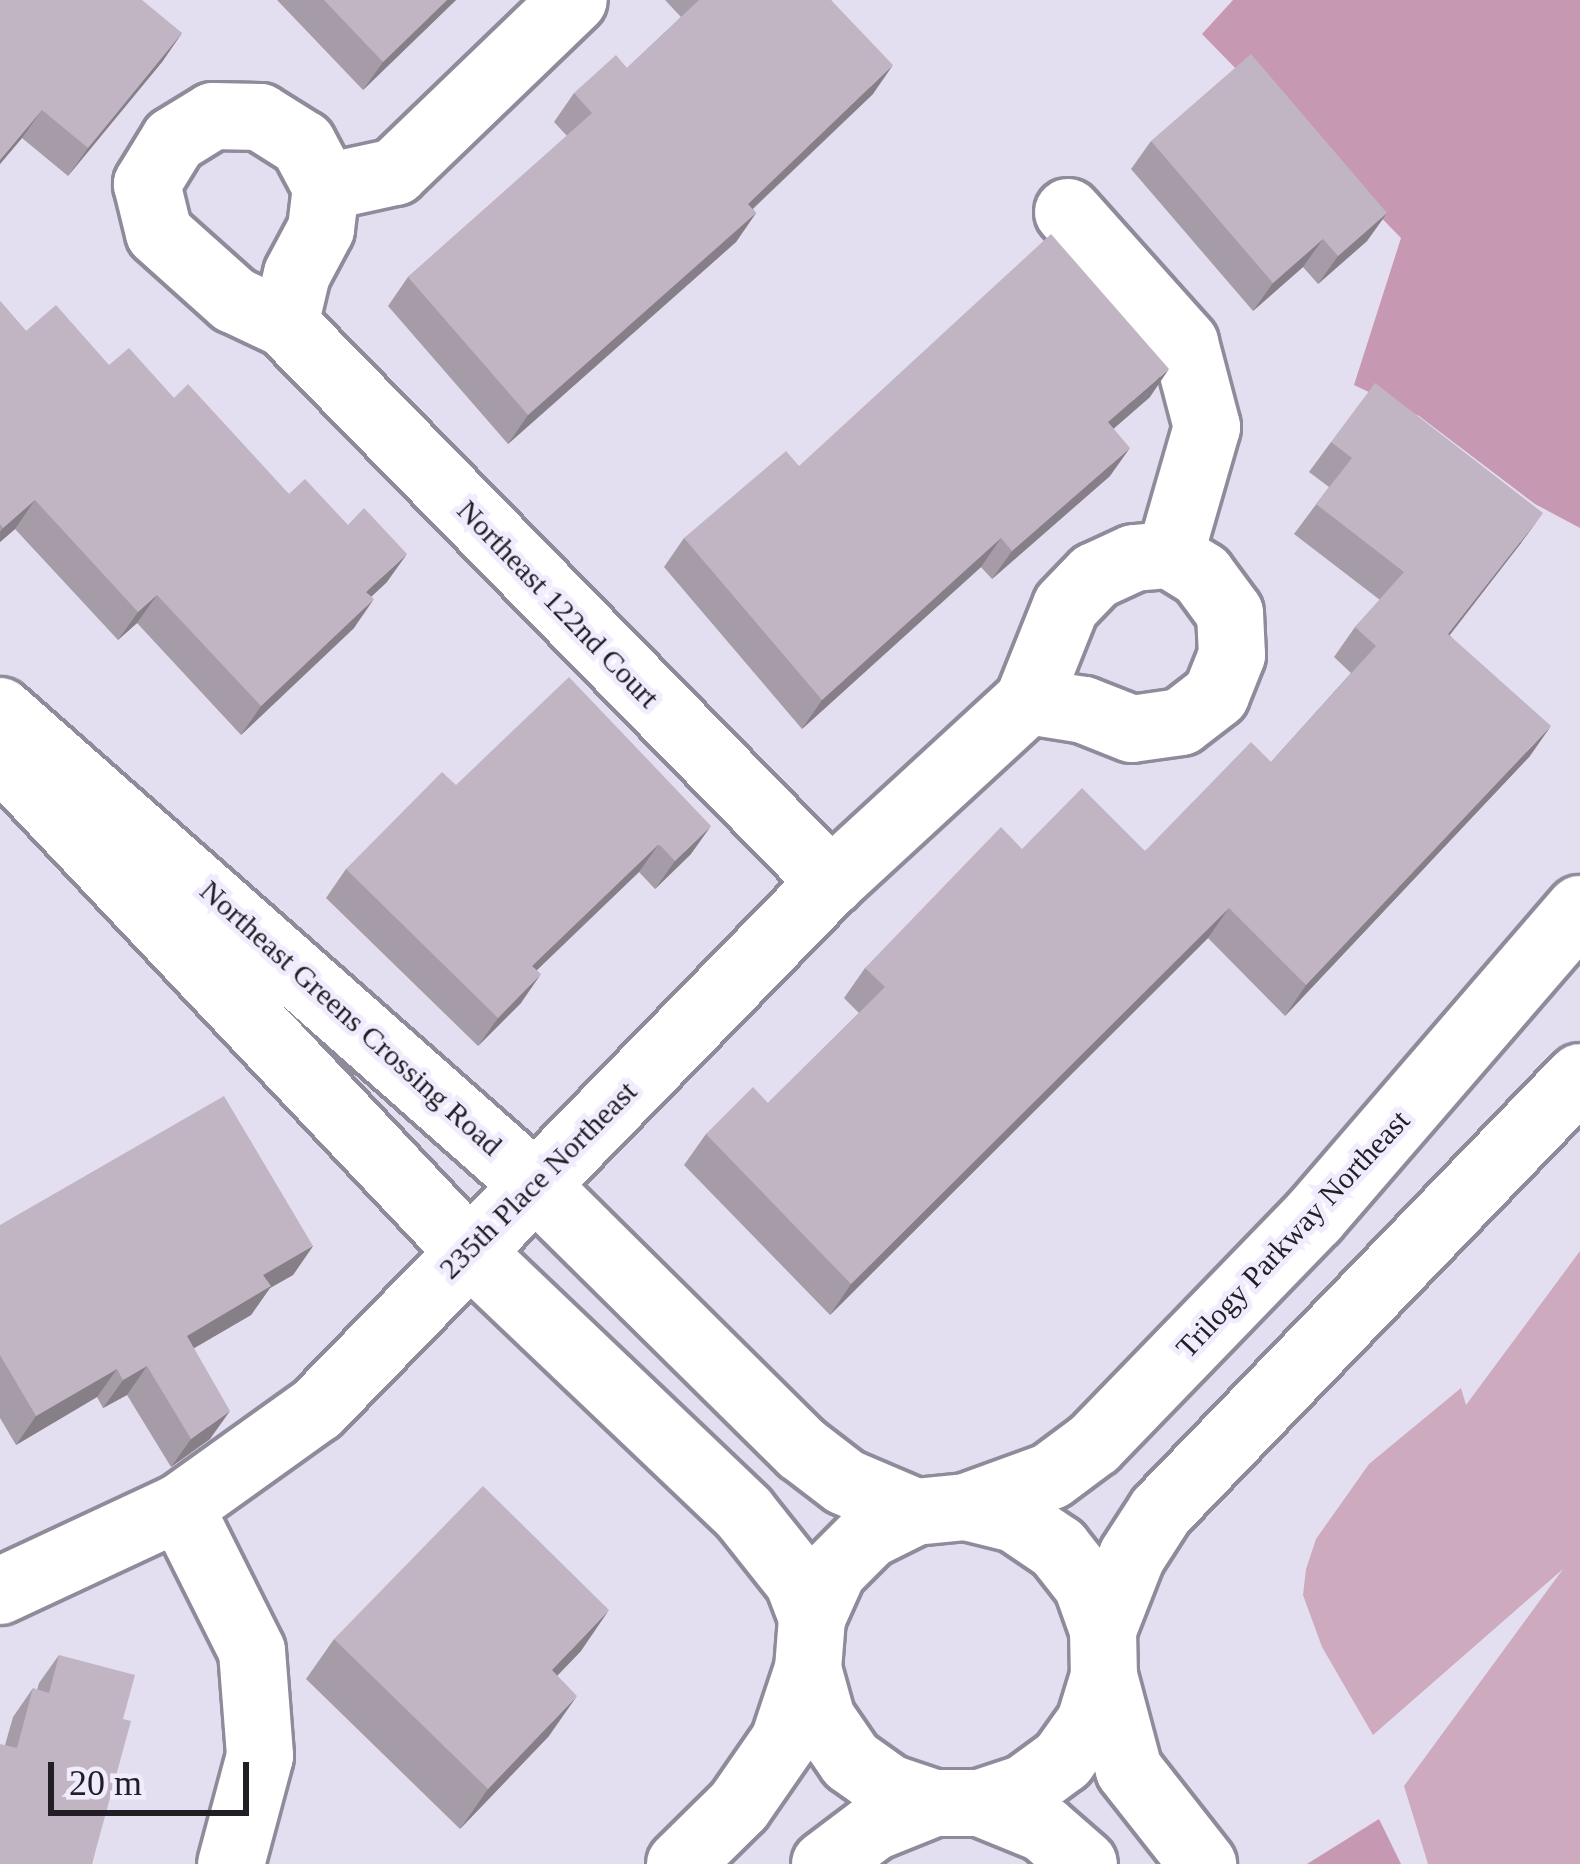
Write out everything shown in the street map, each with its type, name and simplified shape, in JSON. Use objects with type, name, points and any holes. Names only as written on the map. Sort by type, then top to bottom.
[{"type":"street","points":[[285,324],[297,274],[321,230],[326,187],[395,172],[574,0]]},
{"type":"street","name":"Northeast 122nd Court","points":[[326,187],[303,144],[260,117],[213,116],[174,140],[147,184],[159,232],[195,271],[285,324],[831,882]]},
{"type":"street","points":[[1028,701],[1084,710],[1132,730],[1180,722],[1216,695],[1232,655],[1230,613],[1202,574],[1170,555],[1207,427],[1185,343],[1068,212]]},
{"type":"street","name":"235th Place Northeast","points":[[0,1591],[180,1507],[317,1409],[831,882],[1028,701],[1066,606],[1095,576],[1135,558],[1170,555]]},
{"type":"street","name":"Northeast Greens Crossing Road","points":[[0,710],[534,1184],[802,1449],[845,1482],[940,1509]]},
{"type":"street","name":"Northeast Greens Crossing Road","points":[[0,754],[468,1250],[744,1514],[798,1581],[810,1644]]},
{"type":"street","name":"Trilogy Parkway Northeast","points":[[940,1509],[1052,1476],[1094,1444],[1314,1217],[1580,909]]},
{"type":"street","points":[[825,1864],[874,1827],[1025,1788],[1063,1760],[1090,1722],[1103,1653],[1132,1556],[1161,1511],[1580,1077]]},
{"type":"street","points":[[180,1507],[252,1651],[260,1756],[231,1864]]},
{"type":"street","points":[[680,1864],[739,1806],[784,1741],[833,1571],[869,1534],[940,1509],[1015,1520],[1058,1548],[1087,1585],[1129,1770],[1203,1864]]},
{"type":"street","points":[[810,1644],[822,1719],[851,1761],[889,1789],[1044,1829],[1084,1864]]},
{"type":"shaded area","points":[[1233,0],[1580,0],[1580,528],[1535,504],[1419,416],[1354,385],[1401,238],[1202,34]]},
{"type":"shaded area","points":[[1580,1251],[1580,1864],[1428,1864],[1404,1786],[1563,1569],[1373,1735],[1322,1647],[1303,1595],[1306,1569],[1316,1539],[1369,1464],[1461,1388],[1466,1405]]},
{"type":"shaded area","points":[[1379,1819],[1401,1864],[1307,1864]]},
{"type":"building","points":[[0,0],[142,0],[182,33],[88,148],[42,110],[0,160]]},
{"type":"building","points":[[324,0],[447,0],[383,62]]},
{"type":"building","points":[[699,0],[831,0],[893,65],[748,204],[756,213],[528,415],[408,277],[592,113],[574,93],[616,55],[627,68]]},
{"type":"building","points":[[1251,54],[1387,213],[1338,256],[1323,239],[1273,283],[1151,141]]},
{"type":"building","points":[[1051,234],[1169,369],[1108,422],[1130,448],[1012,551],[1001,538],[822,700],[684,538],[786,451],[799,466]]},
{"type":"building","points":[[0,301],[26,331],[56,305],[109,365],[129,348],[174,398],[188,384],[289,494],[305,479],[348,525],[364,508],[407,554],[366,592],[374,599],[261,706],[157,595],[138,612],[35,500],[3,528],[0,524]]},
{"type":"building","points":[[1375,383],[1543,513],[1448,634],[1551,726],[1306,985],[1229,908],[851,1284],[706,1134],[753,1087],[768,1103],[885,987],[865,968],[1001,827],[1022,849],[1082,788],[1145,851],[1251,742],[1271,762],[1376,646],[1355,627],[1404,572],[1316,504],[1352,458],[1331,442]]},
{"type":"building","points":[[569,677],[711,826],[675,861],[659,844],[532,966],[541,974],[498,1018],[346,869],[442,772],[456,785]]},
{"type":"building","points":[[224,1096],[313,1246],[263,1275],[271,1286],[187,1336],[230,1411],[191,1439],[147,1366],[123,1380],[117,1369],[36,1416],[0,1355],[0,1225]]},
{"type":"building","points":[[483,1486],[609,1610],[552,1670],[577,1696],[488,1789],[334,1639]]},
{"type":"building","points":[[59,1655],[135,1675],[123,1719],[131,1721],[92,1864],[0,1864],[0,1744],[17,1748],[33,1688],[49,1693]]}]
